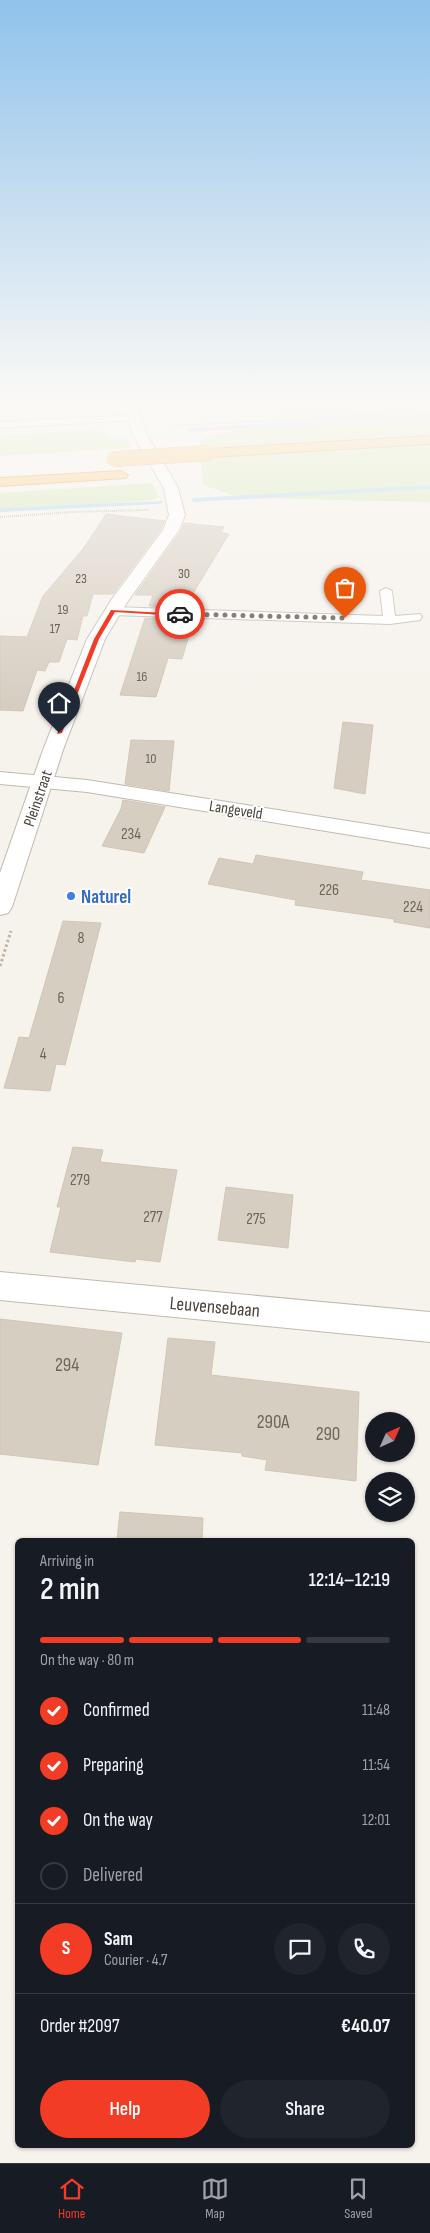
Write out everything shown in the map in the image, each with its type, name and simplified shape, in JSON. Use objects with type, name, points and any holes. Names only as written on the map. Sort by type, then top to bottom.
[{"type":"street","name":"Pleinstraat","points":[[0,906],[42,782],[96,639],[138,573],[169,534],[177,516],[175,501]]},
{"type":"street","name":"Langeveld","points":[[0,778],[87,786],[430,841]]},
{"type":"street","name":"Leuvensebaan","points":[[0,1286],[430,1327]]},
{"type":"lane","points":[[386,591],[390,620]]},
{"type":"lane","points":[[113,611],[345,614],[390,620],[416,617]]},
{"type":"path","points":[[0,517],[73,512],[149,510]]},
{"type":"green space","points":[[0,501],[139,501],[0,512]]},
{"type":"green space","points":[[380,501],[430,501],[430,502]]},
{"type":"building","points":[[106,514],[165,521],[113,594],[93,594],[87,616],[83,616],[77,640],[67,639],[59,662],[49,662],[45,671],[37,670],[23,711],[0,710],[0,636],[27,637],[43,596],[83,549]]},
{"type":"building","points":[[184,523],[224,527],[221,533],[229,534],[184,608],[149,606],[153,595],[135,595],[181,531]]},
{"type":"building","points":[[145,618],[177,619],[170,631],[190,632],[182,659],[168,658],[156,697],[120,695]]},
{"type":"building","points":[[343,722],[373,725],[365,794],[334,788]]},
{"type":"building","points":[[131,740],[174,741],[169,791],[125,784]]},
{"type":"building","points":[[123,800],[165,807],[144,853],[102,846],[121,809]]},
{"type":"building","points":[[256,855],[363,872],[361,880],[430,890],[430,928],[394,922],[394,919],[295,905],[296,900],[208,884],[219,858],[253,864]]},
{"type":"building","points":[[63,921],[101,923],[65,1065],[56,1064],[50,1091],[4,1088],[19,1037],[29,1038]]},
{"type":"building","points":[[73,1147],[103,1150],[100,1162],[177,1170],[160,1262],[136,1259],[135,1262],[50,1252],[61,1207],[57,1207]]},
{"type":"building","points":[[226,1187],[293,1195],[288,1248],[218,1240]]},
{"type":"building","points":[[0,1319],[122,1333],[98,1465],[0,1454]]},
{"type":"building","points":[[168,1338],[215,1342],[211,1375],[359,1392],[356,1481],[265,1470],[267,1460],[242,1456],[242,1453],[155,1445]]},
{"type":"building","points":[[120,1512],[203,1518],[202,1538],[117,1538]]},
{"type":"waterway","points":[[0,510],[160,502]]},
{"type":"way so far","points":[[180,614],[345,618]]},
{"type":"place","name":"Naturel","points":[[71,896]]},
{"type":"route","points":[[59,733],[96,639],[113,611],[180,614]]}]
